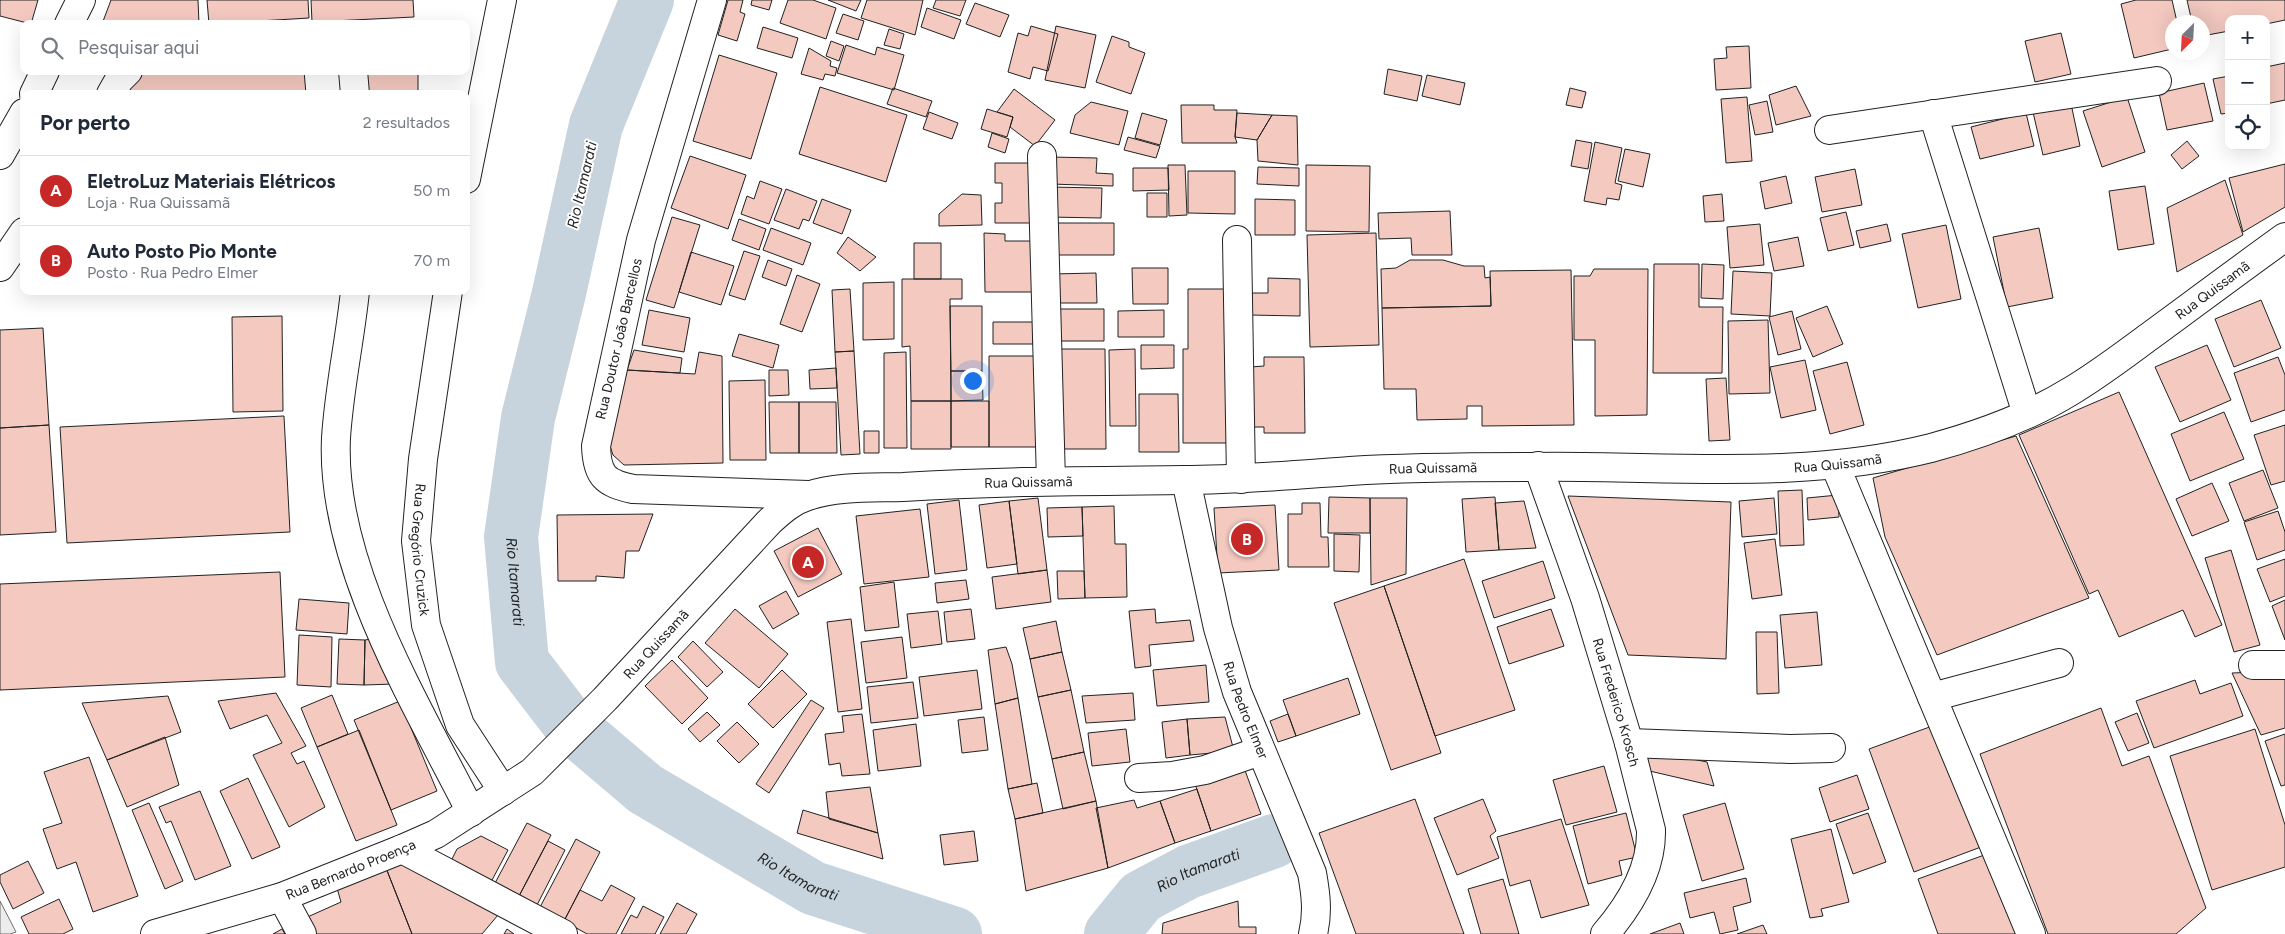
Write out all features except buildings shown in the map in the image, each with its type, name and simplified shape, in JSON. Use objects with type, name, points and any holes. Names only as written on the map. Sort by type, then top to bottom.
[{"type":"street","points":[[71,20],[81,0]]},
{"type":"street","points":[[470,159],[502,0]]},
{"type":"street","name":"Rua Doutor João Barcellos","points":[[712,0],[642,240],[596,446],[596,461],[600,472],[608,481],[618,486],[633,489],[810,495]]},
{"type":"street","points":[[36,90],[43,75]]},
{"type":"street","points":[[113,90],[124,75]]},
{"type":"street","points":[[353,75],[355,90]]},
{"type":"street","points":[[1830,130],[2157,80]]},
{"type":"street","points":[[1933,114],[2027,414]]},
{"type":"street","points":[[0,155],[20,121]]},
{"type":"street","points":[[1042,156],[1051,481]]},
{"type":"street","name":"Rua Quissamã","points":[[532,772],[605,699],[769,522],[789,504],[810,495],[838,490],[922,485],[1051,481],[1186,480],[1353,471],[1538,466],[1710,470],[1835,465],[1883,458],[1933,447],[2027,414],[2070,392],[2285,237]]},
{"type":"street","points":[[0,267],[20,238]]},
{"type":"street","points":[[1237,240],[1241,478]]},
{"type":"street","points":[[354,295],[336,439],[340,498],[352,551],[368,598],[398,669],[471,812]]},
{"type":"street","name":"Rua Gregório Cruzick","points":[[447,295],[423,459],[416,541],[417,550],[426,626],[460,725],[503,791]]},
{"type":"street","points":[[1835,465],[2031,934]]},
{"type":"street","name":"Rua Frederico Krosch","points":[[1538,466],[1585,598],[1629,744],[1651,830],[1652,844],[1648,864],[1633,894],[1605,934]]},
{"type":"street","name":"Rua Pedro Elmer","points":[[1186,480],[1218,628],[1237,692],[1312,873],[1316,898],[1316,919],[1313,934]]},
{"type":"street","points":[[1932,697],[2059,663]]},
{"type":"street","points":[[2253,665],[2285,665]]},
{"type":"street","points":[[1629,744],[1790,749],[1831,748]]},
{"type":"street","points":[[1139,778],[1172,776],[1205,770],[1260,751]]},
{"type":"street","name":"Rua Bernardo Proença","points":[[155,934],[282,897],[402,850],[436,834],[532,772]]},
{"type":"street","points":[[402,850],[564,934]]},
{"type":"street","points":[[282,897],[302,934]]},
{"type":"shaded area","points":[[0,901],[16,932],[0,934]]},
{"type":"waterway","name":"Rio Itamarati","points":[[647,0],[596,125],[559,293],[528,418],[511,537],[522,662],[571,726],[645,789],[813,888],[955,934]]},
{"type":"waterway","name":"Rio Itamarati","points":[[1111,934],[1141,897],[1188,872],[1274,841]]},
{"type":"place","name":"Auto Posto Pio Monte","points":[[1247,539]]},
{"type":"place","name":"EletroLuz Materiais Elétricos","points":[[808,562]]}]
